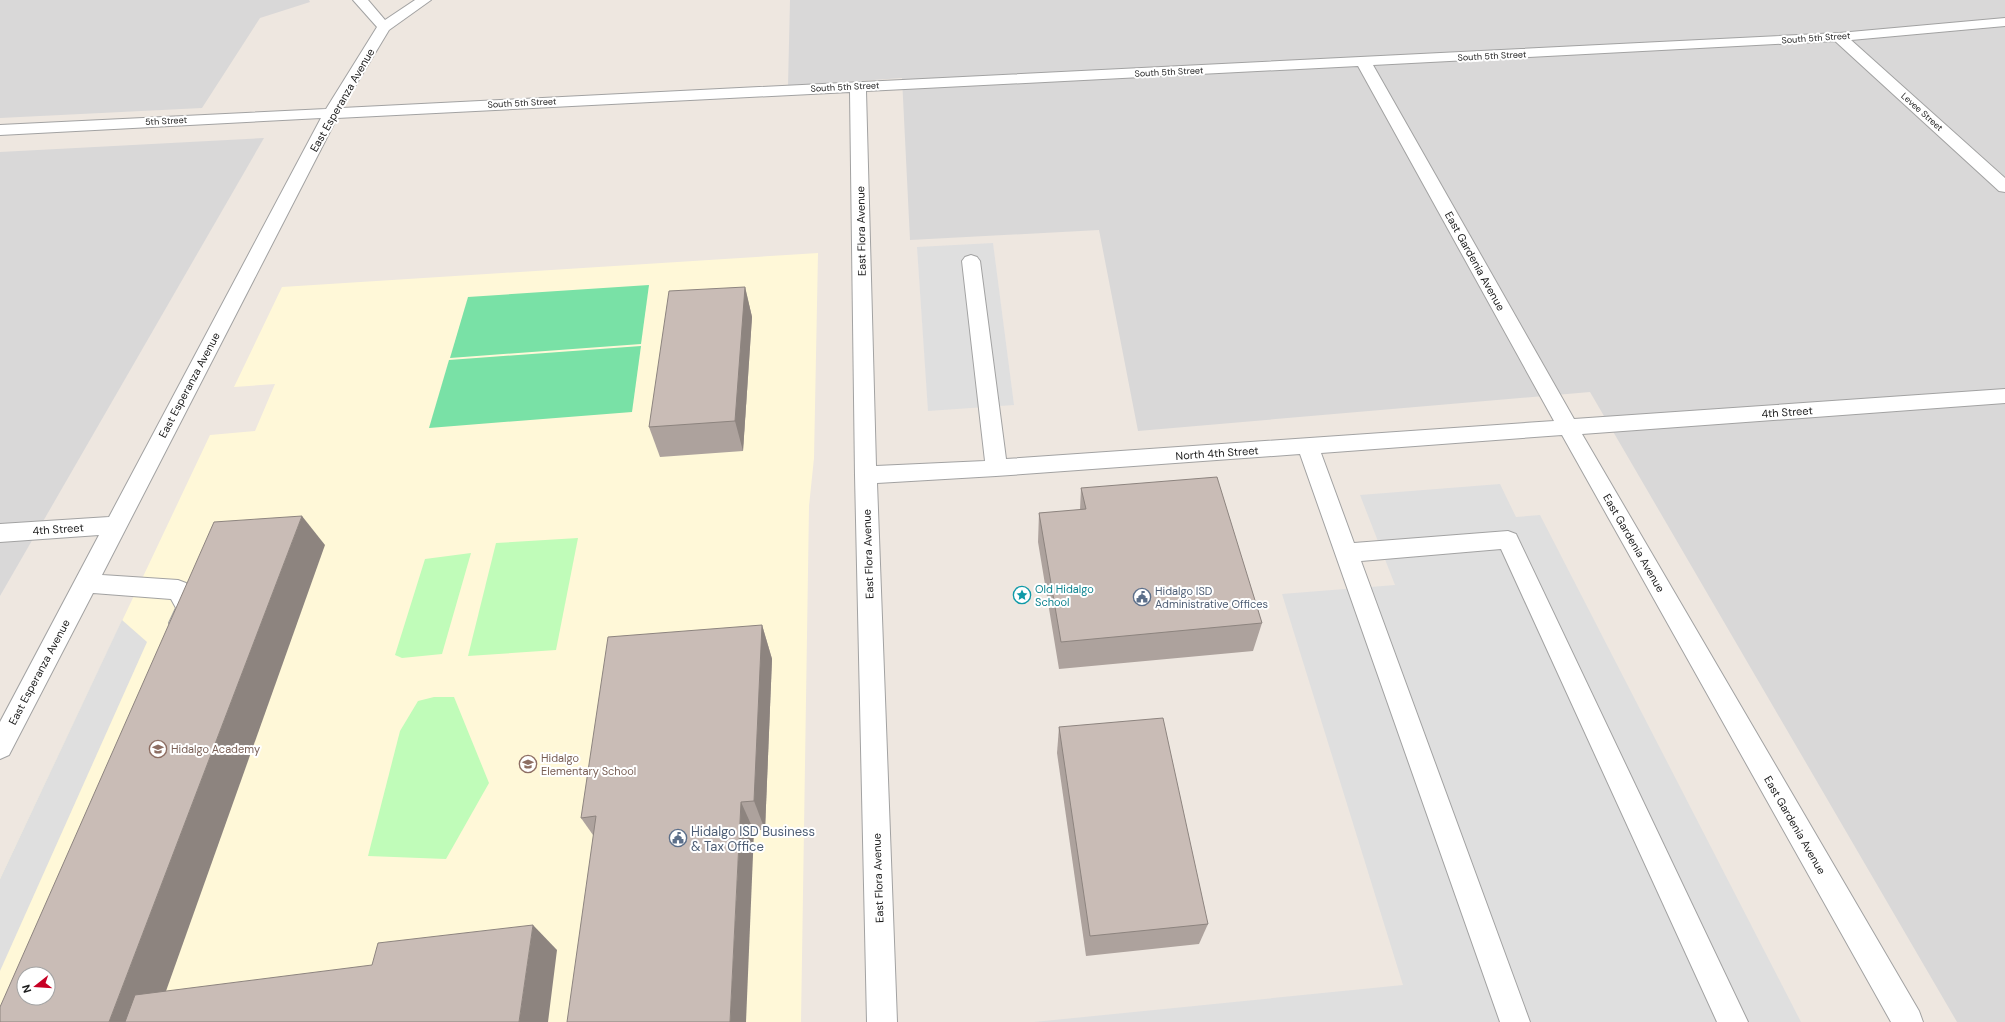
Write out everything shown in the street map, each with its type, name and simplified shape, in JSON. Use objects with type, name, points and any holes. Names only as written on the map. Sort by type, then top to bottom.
[{"type":"street","points":[[360,0],[384,27],[424,0]]},
{"type":"street","name":"South 5th Street","points":[[332,112],[1364,63],[1839,37],[2005,22]]},
{"type":"street","name":"East Esperanza Avenue","points":[[0,747],[332,112],[384,27]]},
{"type":"street","name":"Levee Street","points":[[1839,37],[2005,187]]},
{"type":"street","name":"East Gardenia Avenue","points":[[1364,63],[1568,427],[1908,1022]]},
{"type":"street","name":"East Flora Avenue","points":[[858,87],[866,475],[882,1022]]},
{"type":"street","name":"5th Street","points":[[0,130],[332,112]]},
{"type":"street","points":[[971,261],[996,468]]},
{"type":"street","name":"4th Street","points":[[1568,427],[2005,396]]},
{"type":"street","name":"North 4th Street","points":[[866,475],[996,468],[1568,427]]},
{"type":"street","points":[[1308,446],[1515,1022]]},
{"type":"street","name":"4th Street","points":[[0,533],[116,525]]},
{"type":"street","points":[[1346,553],[1508,540],[1732,1022]]},
{"type":"street","points":[[85,583],[178,590],[188,606],[172,643]]},
{"type":"shaded area","points":[[0,0],[309,0],[310,2],[260,18],[202,108],[0,118]]},
{"type":"shaded area","points":[[790,0],[2005,0],[2005,1022],[1957,1022],[1590,392],[1138,431],[1099,230],[910,240],[902,78],[788,86]]},
{"type":"shaded area","points":[[264,138],[0,596],[0,152]]},
{"type":"shaded area","points":[[993,243],[1014,405],[928,411],[917,247]]},
{"type":"shaded area","name":"Hidalgo Elementary School","points":[[818,253],[814,458],[809,506],[801,1022],[0,1022],[0,879],[210,435],[255,431],[275,384],[234,387],[282,287]]},
{"type":"shaded area","points":[[1500,484],[1516,517],[1540,515],[1801,1022],[1034,1022],[1403,985],[1282,594],[1395,585],[1360,495]]},
{"type":"shaded area","points":[[122,620],[147,642],[0,971],[0,879]]},
{"type":"green space","points":[[649,285],[641,344],[450,358],[468,297]]},
{"type":"green space","points":[[641,346],[632,412],[429,428],[449,360]]},
{"type":"green space","points":[[578,538],[556,650],[468,656],[496,543]]},
{"type":"green space","points":[[471,553],[442,654],[402,658],[395,655],[425,559]]},
{"type":"green space","points":[[434,697],[454,697],[489,783],[446,859],[368,856],[400,731],[418,701]]},
{"type":"building","points":[[745,287],[735,421],[649,427],[669,291]]},
{"type":"building","name":"Hidalgo ISD Administrative Offices","points":[[1217,477],[1262,623],[1061,642],[1039,513],[1086,509],[1081,488]]},
{"type":"building","points":[[302,516],[109,1022],[0,1022],[0,1007],[16,971],[16,1006],[56,1006],[56,966],[18,966],[214,522]]},
{"type":"building","name":"Hidalgo ISD Business & Tax Office","points":[[762,625],[754,801],[741,802],[730,1022],[567,1022],[596,816],[581,818],[608,637]]},
{"type":"building","points":[[1163,718],[1208,924],[1090,936],[1059,727]]},
{"type":"building","points":[[533,925],[519,1022],[125,1022],[135,995],[372,965],[378,943]]},
{"type":"place","name":"Old Hidalgo School","points":[[1022,595]]},
{"type":"place","name":"Hidalgo ISD Administrative Offices","points":[[1142,597]]},
{"type":"place","name":"Hidalgo Academy","points":[[158,749]]},
{"type":"place","name":"Hidalgo Elementary School","points":[[528,764]]},
{"type":"place","name":"Hidalgo ISD Business & Tax Office","points":[[678,838]]}]
